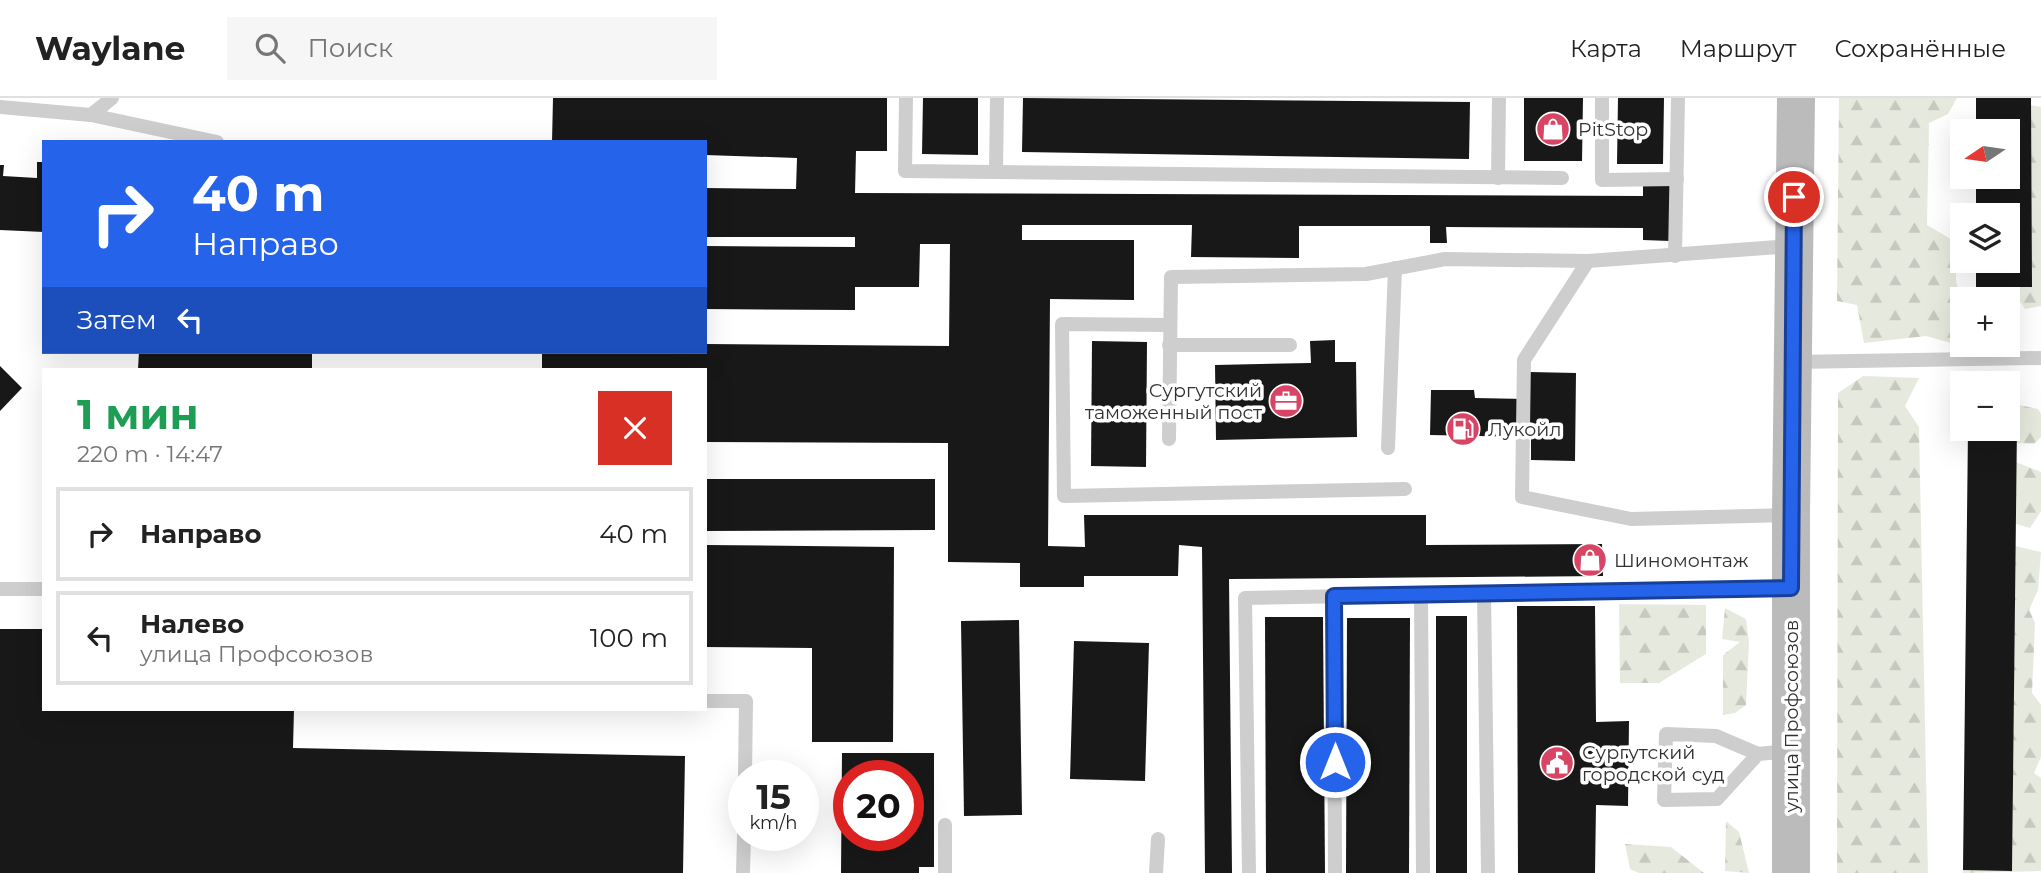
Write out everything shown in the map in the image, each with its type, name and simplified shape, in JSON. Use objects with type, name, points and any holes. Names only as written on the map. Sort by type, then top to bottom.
[{"type":"main road","name":"улица Профсоюзов","points":[[1791,873],[1774,753],[1791,588],[1796,98]]},
{"type":"lane","points":[[91,115],[112,98]]},
{"type":"lane","points":[[906,98],[905,171],[1562,178]]},
{"type":"lane","points":[[996,172],[997,98]]},
{"type":"lane","points":[[1498,178],[1499,98]]},
{"type":"lane","points":[[1602,98],[1602,180],[1677,179]]},
{"type":"lane","points":[[1675,256],[1678,98]]},
{"type":"lane","points":[[0,107],[91,115],[208,140]]},
{"type":"lane","points":[[1169,439],[1171,277],[1366,274],[1445,259],[1588,261],[1794,246]]},
{"type":"lane","points":[[1588,261],[1524,360],[1522,497],[1631,519],[1791,515]]},
{"type":"lane","points":[[1388,448],[1395,268]]},
{"type":"lane","points":[[1170,325],[1062,324],[1064,496],[1405,489]]},
{"type":"lane","points":[[1169,345],[1290,345]]},
{"type":"lane","points":[[1792,363],[2041,358]]},
{"type":"lane","points":[[1249,873],[1245,598],[1791,588]]},
{"type":"lane","points":[[0,589],[42,589]]},
{"type":"lane","points":[[1484,593],[1488,873]]},
{"type":"lane","points":[[1421,594],[1423,873]]},
{"type":"lane","points":[[1334,596],[1335,873]]},
{"type":"lane","points":[[707,701],[746,701],[745,760]]},
{"type":"lane","points":[[1666,734],[1716,736],[1774,753],[1717,799],[1664,800],[1666,734]]},
{"type":"lane","points":[[945,825],[945,873]]},
{"type":"lane","points":[[1156,873],[1158,839]]},
{"type":"lane","points":[[743,873],[744,851]]},
{"type":"green space","points":[[1839,98],[1957,98],[1948,114],[1929,123],[1927,225],[1950,238],[1950,273],[1956,273],[1958,287],[1950,287],[1950,343],[1926,336],[1864,343],[1857,305],[1837,301]]},
{"type":"green space","points":[[2031,105],[2041,107],[2041,306],[2025,309],[2020,302],[2020,287],[2032,287]]},
{"type":"green space","points":[[1863,376],[1919,378],[1905,406],[1919,427],[1928,873],[1837,873],[1838,393]]},
{"type":"green space","points":[[2020,405],[2038,409],[2041,414],[2041,437],[2034,444],[2016,443],[2020,441]]},
{"type":"green space","points":[[2016,462],[2041,472],[2041,511],[2030,528],[2016,524]]},
{"type":"green space","points":[[2015,546],[2041,552],[2038,590],[2029,610],[2035,623],[2032,693],[2041,705],[2041,757],[2034,773],[2041,778],[2041,871],[1963,873],[1963,870],[2012,870]]},
{"type":"green space","points":[[1619,604],[1706,605],[1706,654],[1659,683],[1620,683]]},
{"type":"green space","points":[[1725,608],[1746,619],[1749,642],[1746,705],[1735,713],[1723,715],[1723,655],[1740,642],[1722,639]]},
{"type":"green space","points":[[1726,821],[1739,832],[1749,873],[1725,871]]},
{"type":"green space","points":[[1625,844],[1671,847],[1704,873],[1639,873],[1630,869]]},
{"type":"building","points":[[553,98],[887,98],[887,151],[856,151],[855,193],[1643,196],[1643,186],[1670,186],[1670,241],[1643,240],[1643,228],[1446,227],[1447,243],[1430,243],[1430,226],[1299,226],[1299,258],[1191,257],[1192,225],[1022,225],[1022,240],[1134,240],[1134,300],[1050,299],[1048,546],[1085,547],[1084,515],[1426,515],[1426,545],[1602,544],[1603,576],[1229,579],[1232,873],[1205,873],[1202,547],[1179,545],[1178,576],[1084,576],[1084,587],[1020,587],[1020,563],[948,562],[948,443],[707,442],[707,368],[542,368],[542,354],[707,354],[707,344],[949,346],[950,244],[920,244],[919,287],[855,287],[855,310],[707,309],[707,246],[855,247],[855,237],[707,237],[707,188],[796,189],[797,158],[707,155],[707,140],[552,140]]},
{"type":"building","points":[[923,98],[978,98],[978,155],[922,154]]},
{"type":"building","points":[[1023,98],[1470,102],[1469,159],[1022,152]]},
{"type":"building","name":"PitStop","points":[[1524,98],[1583,98],[1582,161],[1524,161]]},
{"type":"building","points":[[1618,98],[1664,98],[1663,164],[1617,164]]},
{"type":"building","points":[[1976,98],[2031,98],[2032,287],[1976,287],[1976,273],[2020,273],[2020,203],[1976,203],[1976,189],[2020,189],[2020,119],[1976,119]]},
{"type":"building","points":[[37,162],[42,162],[42,232],[0,230],[0,165],[4,165],[3,176],[37,178]]},
{"type":"building","name":"Сургутский таможенный пост","points":[[1335,340],[1335,362],[1356,362],[1357,437],[1216,440],[1215,365],[1311,363],[1310,341]]},
{"type":"building","points":[[1092,341],[1147,342],[1146,467],[1091,466]]},
{"type":"building","points":[[139,354],[312,354],[312,368],[138,368]]},
{"type":"building","points":[[0,366],[22,388],[0,411]]},
{"type":"building","points":[[1530,372],[1576,373],[1575,461],[1531,460],[1531,437],[1430,435],[1431,390],[1474,390],[1475,398],[1529,399]]},
{"type":"building","points":[[1968,441],[2017,441],[2012,871],[1963,870]]},
{"type":"building","points":[[707,479],[935,479],[935,530],[707,531]]},
{"type":"building","points":[[707,545],[894,547],[893,742],[812,742],[812,648],[707,647]]},
{"type":"building","name":"Сургутский городской суд","points":[[1517,606],[1595,606],[1596,722],[1629,721],[1628,806],[1596,805],[1595,873],[1518,873]]},
{"type":"building","points":[[1436,616],[1467,616],[1467,873],[1436,873]]},
{"type":"building","points":[[1265,617],[1323,617],[1325,873],[1266,873]]},
{"type":"building","points":[[1347,618],[1410,618],[1409,873],[1346,873]]},
{"type":"building","points":[[1019,620],[1022,815],[964,816],[961,621]]},
{"type":"building","points":[[0,629],[42,629],[42,711],[294,711],[293,748],[685,756],[683,873],[0,873]]},
{"type":"building","points":[[1074,641],[1149,643],[1145,781],[1070,779]]},
{"type":"building","points":[[842,753],[934,753],[934,867],[919,867],[919,873],[841,873],[841,851],[924,851],[924,760],[842,760]]},
{"type":"place","name":"PitStop","points":[[1553,129]]},
{"type":"place","name":"Сургутский таможенный пост","points":[[1286,401]]},
{"type":"place","name":"Лукойл","points":[[1463,429]]},
{"type":"place","name":"Шиномонтаж","points":[[1590,560]]},
{"type":"place","name":"Сургутский городской суд","points":[[1557,763]]},
{"type":"route","points":[[1335,762],[1334,596],[1791,588],[1794,197]]}]
